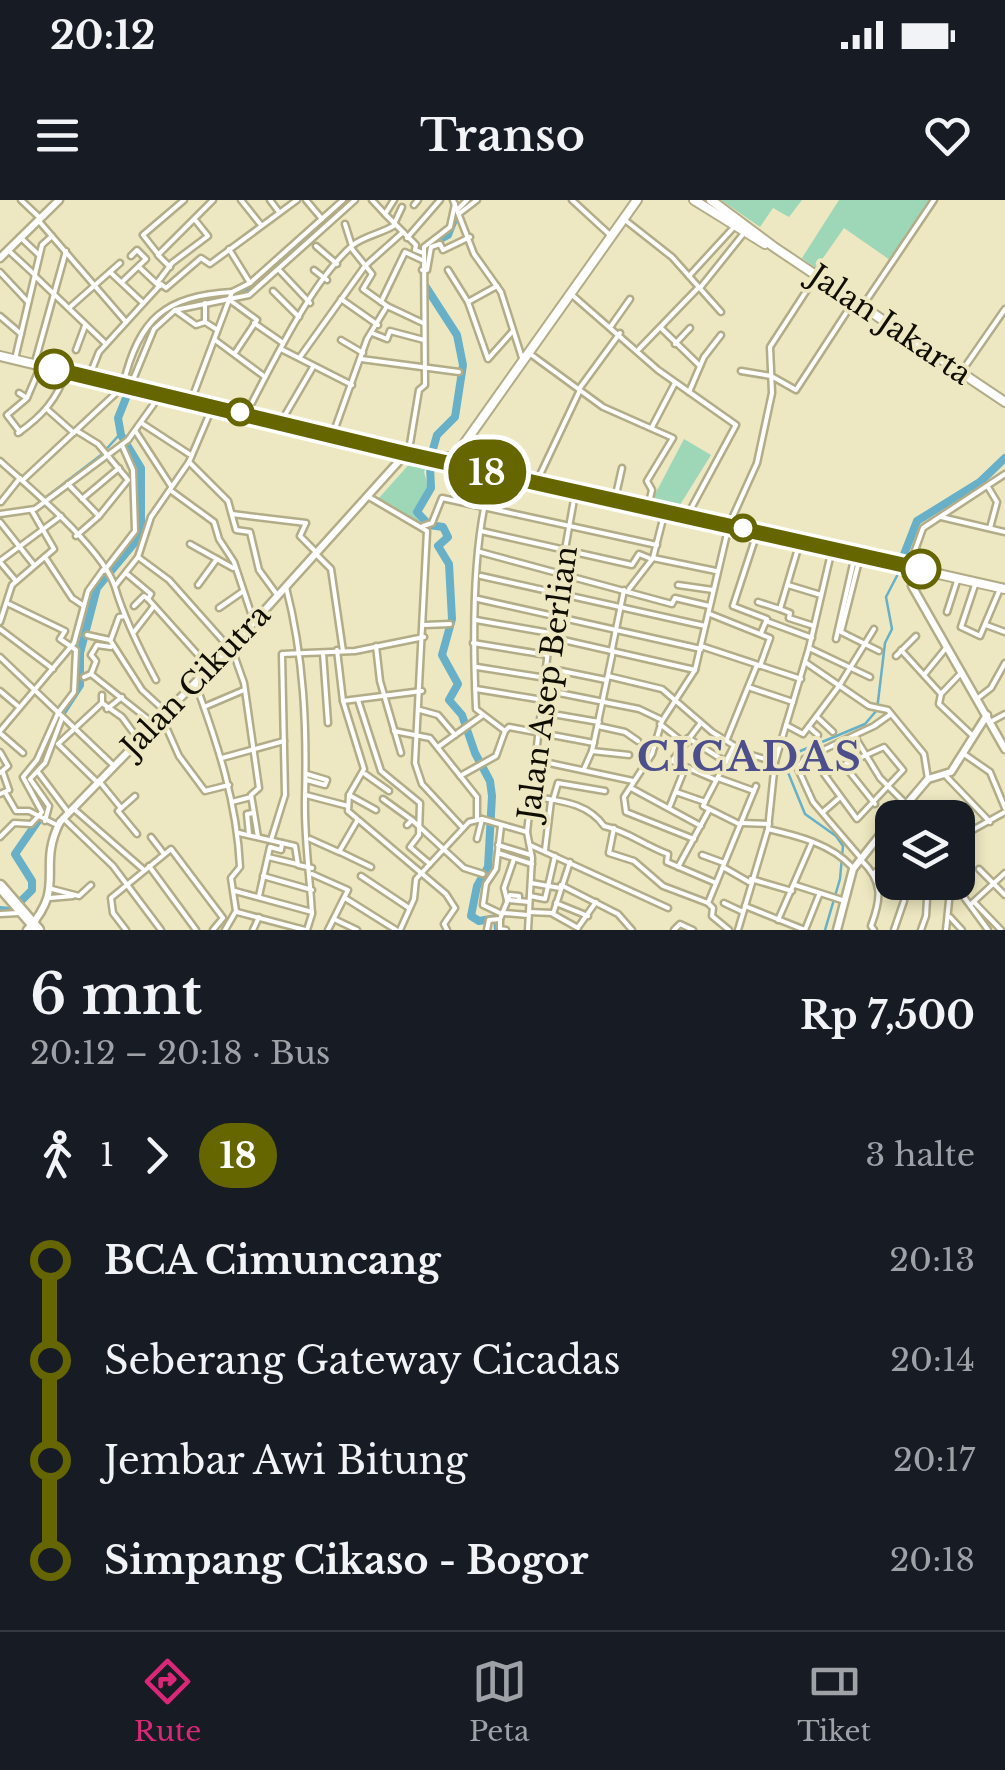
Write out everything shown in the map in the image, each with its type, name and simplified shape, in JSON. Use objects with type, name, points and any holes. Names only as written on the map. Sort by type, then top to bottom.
[{"type":"highway","points":[[0,886],[33,928]]},
{"type":"main road","points":[[0,258],[58,200]]},
{"type":"main road","points":[[408,452],[452,458],[640,200]]},
{"type":"main road","points":[[694,200],[774,248]]},
{"type":"main road","points":[[702,200],[740,228]]},
{"type":"main road","name":"Jalan Jakarta","points":[[712,200],[774,248],[1005,402]]},
{"type":"main road","points":[[5,359],[1003,588]]},
{"type":"main road","points":[[482,419],[464,460],[558,486]]},
{"type":"main road","name":"Jalan Cikutra","points":[[65,816],[254,622],[408,452]]},
{"type":"main road","points":[[913,567],[912,586],[1005,749]]},
{"type":"main road","points":[[910,800],[928,779],[946,776],[988,718]]},
{"type":"main road","points":[[33,928],[51,894],[47,858],[65,816]]},
{"type":"main road","points":[[837,930],[839,899],[854,869],[875,841]]},
{"type":"street","points":[[21,200],[126,322]]},
{"type":"street","points":[[170,267],[143,235],[184,200]]},
{"type":"street","points":[[158,254],[196,221],[213,200]]},
{"type":"street","points":[[241,200],[261,225]]},
{"type":"street","points":[[270,200],[279,213]]},
{"type":"street","points":[[139,267],[166,288],[201,258],[209,264],[296,200]]},
{"type":"street","points":[[306,200],[322,223]]},
{"type":"street","points":[[1,502],[125,385],[154,329],[175,310],[249,296],[343,200]]},
{"type":"street","points":[[322,223],[355,200]]},
{"type":"street","points":[[372,200],[423,257]]},
{"type":"street","points":[[386,214],[394,200]]},
{"type":"street","points":[[300,357],[364,266],[440,200]]},
{"type":"street","points":[[408,452],[426,370],[425,244],[450,226],[457,208],[467,200]]},
{"type":"street","points":[[457,208],[477,200]]},
{"type":"street","points":[[572,200],[613,237]]},
{"type":"street","points":[[741,371],[772,376],[796,390],[934,200]]},
{"type":"street","points":[[246,414],[282,346],[337,264],[352,247],[395,225],[402,207]]},
{"type":"street","points":[[457,208],[474,254],[497,286],[526,357],[612,411],[673,440],[647,480],[652,490],[648,507]]},
{"type":"street","points":[[628,216],[670,254],[721,312]]},
{"type":"street","points":[[89,377],[106,344],[170,267],[208,236],[196,221]]},
{"type":"street","points":[[345,224],[352,247],[372,276],[363,288],[384,304],[423,323]]},
{"type":"street","points":[[689,276],[740,228]]},
{"type":"street","points":[[639,350],[699,288],[740,228]]},
{"type":"street","points":[[5,359],[21,334],[40,256],[52,236]]},
{"type":"street","points":[[423,270],[431,247],[440,244],[443,250],[470,237]]},
{"type":"street","points":[[20,238],[40,256]]},
{"type":"street","points":[[316,246],[337,264]]},
{"type":"street","points":[[228,248],[250,284]]},
{"type":"street","points":[[7,250],[106,344]]},
{"type":"street","points":[[122,282],[146,259],[137,250],[130,256]]},
{"type":"street","points":[[125,385],[144,332],[173,302],[192,295],[232,292],[250,284],[293,250]]},
{"type":"street","points":[[66,251],[26,399],[6,415],[19,433],[46,408],[66,371]]},
{"type":"street","points":[[333,434],[406,252],[423,257]]},
{"type":"street","points":[[69,308],[120,263]]},
{"type":"street","points":[[314,270],[326,280]]},
{"type":"street","points":[[448,270],[468,302],[489,360],[513,330]]},
{"type":"street","points":[[280,271],[310,303]]},
{"type":"street","points":[[0,272],[28,302]]},
{"type":"street","points":[[110,272],[142,302]]},
{"type":"street","points":[[694,839],[626,812],[624,797],[652,754],[661,723],[695,670],[728,525],[757,463],[772,376],[770,348],[816,275]]},
{"type":"street","points":[[468,302],[497,286]]},
{"type":"street","points":[[273,291],[300,317]]},
{"type":"street","points":[[191,401],[232,292]]},
{"type":"street","points":[[570,294],[620,332],[676,383],[734,423],[725,453],[687,516]]},
{"type":"street","points":[[341,298],[378,325]]},
{"type":"street","points":[[611,326],[630,299]]},
{"type":"street","points":[[231,301],[257,318],[235,353]]},
{"type":"street","points":[[205,303],[205,322]]},
{"type":"street","points":[[961,372],[1005,309]]},
{"type":"street","points":[[175,310],[196,325],[205,322]]},
{"type":"street","points":[[0,316],[21,334]]},
{"type":"street","points":[[205,322],[216,330]]},
{"type":"street","points":[[254,323],[313,366],[352,385]]},
{"type":"street","points":[[76,350],[86,324]]},
{"type":"street","points":[[660,327],[700,366]]},
{"type":"street","points":[[676,344],[690,328]]},
{"type":"street","points":[[372,333],[387,339],[390,331],[425,340]]},
{"type":"street","points":[[538,479],[580,391],[620,332]]},
{"type":"street","points":[[689,392],[700,366],[721,335]]},
{"type":"street","points":[[216,340],[265,378]]},
{"type":"street","points":[[341,340],[362,356],[426,370],[459,372]]},
{"type":"street","points":[[280,422],[313,366]]},
{"type":"street","points":[[652,427],[676,383]]},
{"type":"street","points":[[19,393],[26,399]]},
{"type":"street","points":[[52,668],[0,625],[16,581],[54,549],[31,516],[45,499],[136,432],[160,394]]},
{"type":"street","points":[[115,586],[138,557],[151,517],[189,462],[189,454],[213,406]]},
{"type":"street","points":[[46,408],[106,452],[128,480],[99,516],[76,536]]},
{"type":"street","points":[[142,424],[189,454]]},
{"type":"street","points":[[136,432],[170,488],[214,522],[254,622]]},
{"type":"street","points":[[22,753],[0,732],[71,648],[84,606],[135,530],[133,470],[124,442]]},
{"type":"street","points":[[0,472],[7,457]]},
{"type":"street","points":[[189,462],[217,486],[236,530],[251,533],[259,570],[278,596]]},
{"type":"street","points":[[2,463],[62,516],[115,586],[156,680]]},
{"type":"street","points":[[82,499],[119,468]]},
{"type":"street","points":[[615,499],[622,468]]},
{"type":"street","points":[[913,567],[919,532],[1005,474]]},
{"type":"street","points":[[501,475],[496,496],[486,498],[480,531],[473,643],[476,708],[505,731]]},
{"type":"street","points":[[68,484],[99,516]]},
{"type":"street","points":[[988,487],[997,502],[1005,504]]},
{"type":"street","name":"Jalan Asep Berlian","points":[[576,490],[550,635],[527,832],[530,845],[668,908]]},
{"type":"street","points":[[369,497],[426,524],[432,523],[442,498],[657,545]]},
{"type":"street","points":[[990,528],[997,502]]},
{"type":"street","points":[[0,514],[34,510]]},
{"type":"street","points":[[584,769],[599,724],[620,606],[627,588],[651,558],[665,511]]},
{"type":"street","points":[[232,514],[306,523],[300,536],[331,569],[344,701],[364,773],[389,792]]},
{"type":"street","points":[[16,581],[0,561],[62,516]]},
{"type":"street","points":[[940,517],[1005,532]]},
{"type":"street","points":[[0,522],[35,567]]},
{"type":"street","points":[[426,524],[422,691],[416,733],[418,778],[463,828]]},
{"type":"street","points":[[480,531],[632,565],[638,554],[717,571]]},
{"type":"street","points":[[758,532],[733,606],[812,638]]},
{"type":"street","points":[[780,609],[800,542]]},
{"type":"street","points":[[190,544],[233,568]]},
{"type":"street","points":[[738,930],[768,826],[775,762],[806,662],[832,549]]},
{"type":"street","points":[[480,552],[627,588],[672,604],[676,598],[710,606]]},
{"type":"street","points":[[836,638],[858,555]]},
{"type":"street","points":[[858,555],[841,632],[880,652]]},
{"type":"street","points":[[45,557],[72,598],[84,606]]},
{"type":"street","points":[[138,557],[170,580],[229,646],[244,690],[259,789],[251,797],[232,802]]},
{"type":"street","points":[[198,585],[217,559]]},
{"type":"street","points":[[126,574],[151,594],[148,599]]},
{"type":"street","points":[[479,576],[705,626]]},
{"type":"street","points":[[947,612],[958,578]]},
{"type":"street","points":[[976,582],[961,627],[980,636],[1003,588]]},
{"type":"street","points":[[678,584],[713,590]]},
{"type":"street","points":[[788,585],[821,595]]},
{"type":"street","points":[[236,911],[306,930],[312,912],[301,652],[286,586]]},
{"type":"street","points":[[220,608],[242,592]]},
{"type":"street","points":[[134,606],[144,596],[148,599],[208,666]]},
{"type":"street","points":[[478,599],[701,647],[800,679]]},
{"type":"street","points":[[0,602],[65,631],[60,640],[76,650],[76,686],[60,715],[45,763],[23,782],[42,808],[30,824],[14,823],[0,838]]},
{"type":"street","points":[[758,602],[790,612],[788,618],[814,626]]},
{"type":"street","points":[[132,632],[154,606]]},
{"type":"street","points":[[708,614],[770,639],[726,741]]},
{"type":"street","points":[[111,644],[119,617],[125,616]]},
{"type":"street","points":[[475,620],[695,670]]},
{"type":"street","points":[[761,633],[766,621]]},
{"type":"street","points":[[424,624],[450,624]]},
{"type":"street","points":[[985,624],[1005,632]]},
{"type":"street","points":[[786,725],[802,734],[809,727],[840,686],[874,629]]},
{"type":"street","points":[[87,635],[111,644],[160,718],[179,756],[206,792],[229,785]]},
{"type":"street","points":[[896,656],[916,636]]},
{"type":"street","points":[[271,840],[285,795],[281,656],[424,638]]},
{"type":"street","points":[[473,643],[548,655]]},
{"type":"street","points":[[84,677],[91,674],[96,662],[91,656],[97,645],[111,644]]},
{"type":"street","points":[[376,646],[384,696],[401,753]]},
{"type":"street","points":[[809,648],[870,677]]},
{"type":"street","points":[[924,675],[946,648]]},
{"type":"street","points":[[901,650],[941,694]]},
{"type":"street","points":[[323,651],[328,723]]},
{"type":"street","points":[[806,662],[872,707],[891,714],[926,758],[928,779]]},
{"type":"street","points":[[978,698],[1005,662]]},
{"type":"street","points":[[1,663],[114,766]]},
{"type":"street","points":[[477,667],[546,678]]},
{"type":"street","points":[[547,668],[662,689],[726,741],[775,762]]},
{"type":"street","points":[[962,672],[936,701],[974,737]]},
{"type":"street","points":[[91,674],[160,718]]},
{"type":"street","points":[[998,675],[1005,680]]},
{"type":"street","points":[[195,680],[222,758],[238,834],[240,866],[232,878],[236,911],[223,928],[213,930]]},
{"type":"street","points":[[476,688],[543,700]]},
{"type":"street","points":[[750,688],[793,702]]},
{"type":"street","points":[[204,706],[244,690]]},
{"type":"street","points":[[544,690],[647,712],[686,741],[726,762]]},
{"type":"street","points":[[0,691],[21,708]]},
{"type":"street","points":[[344,701],[422,691]]},
{"type":"street","points":[[102,695],[102,703]]},
{"type":"street","points":[[108,708],[122,697]]},
{"type":"street","points":[[358,700],[380,768],[418,800],[420,826],[410,847],[430,864]]},
{"type":"street","points":[[102,703],[122,717],[138,739]]},
{"type":"street","points":[[102,703],[72,726],[58,744],[98,781],[137,834]]},
{"type":"street","points":[[420,710],[436,714],[455,735]]},
{"type":"street","points":[[874,930],[870,926],[881,897],[874,872],[822,813],[800,782],[798,766],[891,714]]},
{"type":"street","points":[[988,718],[1005,714]]},
{"type":"street","points":[[438,747],[482,715]]},
{"type":"street","points":[[531,715],[599,724],[625,732],[638,741]]},
{"type":"street","points":[[817,718],[833,732]]},
{"type":"street","points":[[0,720],[6,725]]},
{"type":"street","points":[[701,722],[672,761],[717,779],[755,788],[709,902]]},
{"type":"street","points":[[460,776],[496,756],[508,727],[594,743]]},
{"type":"street","points":[[809,727],[818,735]]},
{"type":"street","points":[[394,731],[428,736],[438,747],[479,801],[484,820],[477,839]]},
{"type":"street","points":[[854,736],[864,755],[904,800]]},
{"type":"street","points":[[222,758],[254,746],[284,741]]},
{"type":"street","points":[[734,746],[703,806],[741,824],[768,826],[812,842],[840,855],[854,869]]},
{"type":"street","points":[[843,764],[875,804],[859,820],[838,800],[824,774],[843,764],[882,747],[903,770],[879,800]]},
{"type":"street","points":[[592,751],[630,754]]},
{"type":"street","points":[[0,752],[8,766],[2,773],[3,793],[16,811],[32,812],[45,821],[65,816],[99,835],[104,831],[146,868],[196,930]]},
{"type":"street","points":[[964,754],[990,772],[1005,810],[975,830]]},
{"type":"street","points":[[535,760],[634,779]]},
{"type":"street","points":[[669,808],[685,768]]},
{"type":"street","points":[[33,771],[65,816],[128,883],[161,930]]},
{"type":"street","points":[[33,771],[30,781],[49,806],[45,821]]},
{"type":"street","points":[[364,773],[350,794],[348,806],[357,822],[455,908],[444,924],[447,930]]},
{"type":"street","points":[[946,776],[990,822]]},
{"type":"street","points":[[545,850],[558,784],[605,791]]},
{"type":"street","points":[[631,788],[700,826]]},
{"type":"street","points":[[676,792],[705,802]]},
{"type":"street","points":[[306,794],[348,806]]},
{"type":"street","points":[[350,794],[376,810]]},
{"type":"street","points":[[121,808],[135,796]]},
{"type":"street","points":[[531,796],[581,806],[596,815],[604,826],[668,854],[666,861],[716,883]]},
{"type":"street","points":[[251,797],[258,837]]},
{"type":"street","points":[[383,799],[410,823],[420,826],[464,868],[482,874]]},
{"type":"street","points":[[822,813],[838,800]]},
{"type":"street","points":[[675,866],[709,810]]},
{"type":"street","points":[[248,834],[248,814],[254,813]]},
{"type":"street","points":[[345,898],[398,930],[420,874],[463,828],[484,820],[527,832]]},
{"type":"street","points":[[340,852],[357,822]]},
{"type":"street","points":[[500,917],[483,906],[487,882],[496,870],[501,826]]},
{"type":"street","points":[[609,853],[614,828]]},
{"type":"street","points":[[238,834],[296,847],[298,865]]},
{"type":"street","points":[[151,837],[164,854]]},
{"type":"street","points":[[310,840],[371,867]]},
{"type":"street","points":[[778,920],[812,842]]},
{"type":"street","points":[[258,896],[270,848],[280,850],[282,843]]},
{"type":"street","points":[[497,845],[531,855]]},
{"type":"street","points":[[528,930],[530,845]]},
{"type":"street","points":[[126,930],[110,906],[115,892],[173,849],[223,918],[223,928]]},
{"type":"street","points":[[601,851],[634,861],[663,886],[709,902],[714,908],[712,916],[728,930]]},
{"type":"street","points":[[496,853],[532,864]]},
{"type":"street","points":[[702,855],[751,881],[839,899]]},
{"type":"street","points":[[507,900],[546,899],[556,856]]},
{"type":"street","points":[[268,857],[298,865],[348,890],[328,930]]},
{"type":"street","points":[[506,930],[500,929],[500,917],[514,859]]},
{"type":"street","points":[[553,913],[570,862]]},
{"type":"street","points":[[979,869],[1005,895]]},
{"type":"street","points":[[972,904],[1005,874]]},
{"type":"street","points":[[263,876],[312,890]]},
{"type":"street","points":[[361,876],[409,908]]},
{"type":"street","points":[[532,883],[561,887],[596,902],[624,917],[622,924],[632,930]]},
{"type":"street","points":[[51,894],[79,896],[91,884]]},
{"type":"street","points":[[235,891],[312,912]]},
{"type":"street","points":[[51,894],[72,896]]},
{"type":"street","points":[[724,903],[805,930],[819,895]]},
{"type":"street","points":[[894,930],[904,900]]},
{"type":"street","points":[[920,930],[927,900]]},
{"type":"street","points":[[946,930],[951,900]]},
{"type":"street","points":[[968,900],[1000,930]]},
{"type":"street","points":[[486,930],[489,920],[528,913],[553,913],[580,928],[596,902]]},
{"type":"street","points":[[556,903],[588,916]]},
{"type":"street","points":[[972,904],[988,930]]},
{"type":"street","points":[[0,914],[20,908]]},
{"type":"street","points":[[253,930],[259,917]]},
{"type":"street","points":[[950,917],[962,930]]},
{"type":"street","points":[[333,918],[357,930]]},
{"type":"street","points":[[674,930],[680,924],[693,930]]},
{"type":"green space","points":[[721,200],[802,200],[789,217],[773,208],[760,227]]},
{"type":"green space","points":[[839,200],[930,200],[890,260],[844,228],[816,268],[802,258]]},
{"type":"green space","points":[[684,439],[711,455],[678,508],[651,502]]},
{"type":"green space","points":[[412,461],[427,464],[424,472],[430,494],[419,503],[421,524],[378,499]]},
{"type":"waterway","points":[[202,297],[238,294],[253,285],[348,200]]},
{"type":"waterway","points":[[425,265],[429,245],[448,235],[457,212],[470,200]]},
{"type":"waterway","points":[[424,284],[457,335],[463,365],[455,417],[437,435],[433,449]]},
{"type":"waterway","points":[[0,910],[11,911],[32,890],[32,881],[15,854],[47,808],[25,778],[43,761],[52,728],[80,685],[80,653],[97,588],[141,535],[141,468],[121,435],[118,418],[154,328],[184,301]]},
{"type":"waterway","points":[[1,512],[33,507],[101,455],[120,434]]},
{"type":"waterway","points":[[903,557],[917,521],[980,482],[1005,458]]},
{"type":"waterway","points":[[430,465],[431,488],[417,512],[429,525],[443,527],[448,537],[438,546],[449,564],[452,619],[442,655],[458,684],[449,700],[462,715],[490,781],[492,796],[488,867],[477,886],[471,916],[479,921],[497,918],[498,930]]},
{"type":"waterway","points":[[825,930],[840,879],[843,846],[836,836],[805,814],[787,770],[798,752],[865,724],[877,710],[885,643],[892,629],[886,597],[900,570]]},
{"type":"bus line","name":"18","points":[[54,369],[407,454],[921,569]]},
{"type":"district","name":"CICADAS","points":[[750,757]]}]
